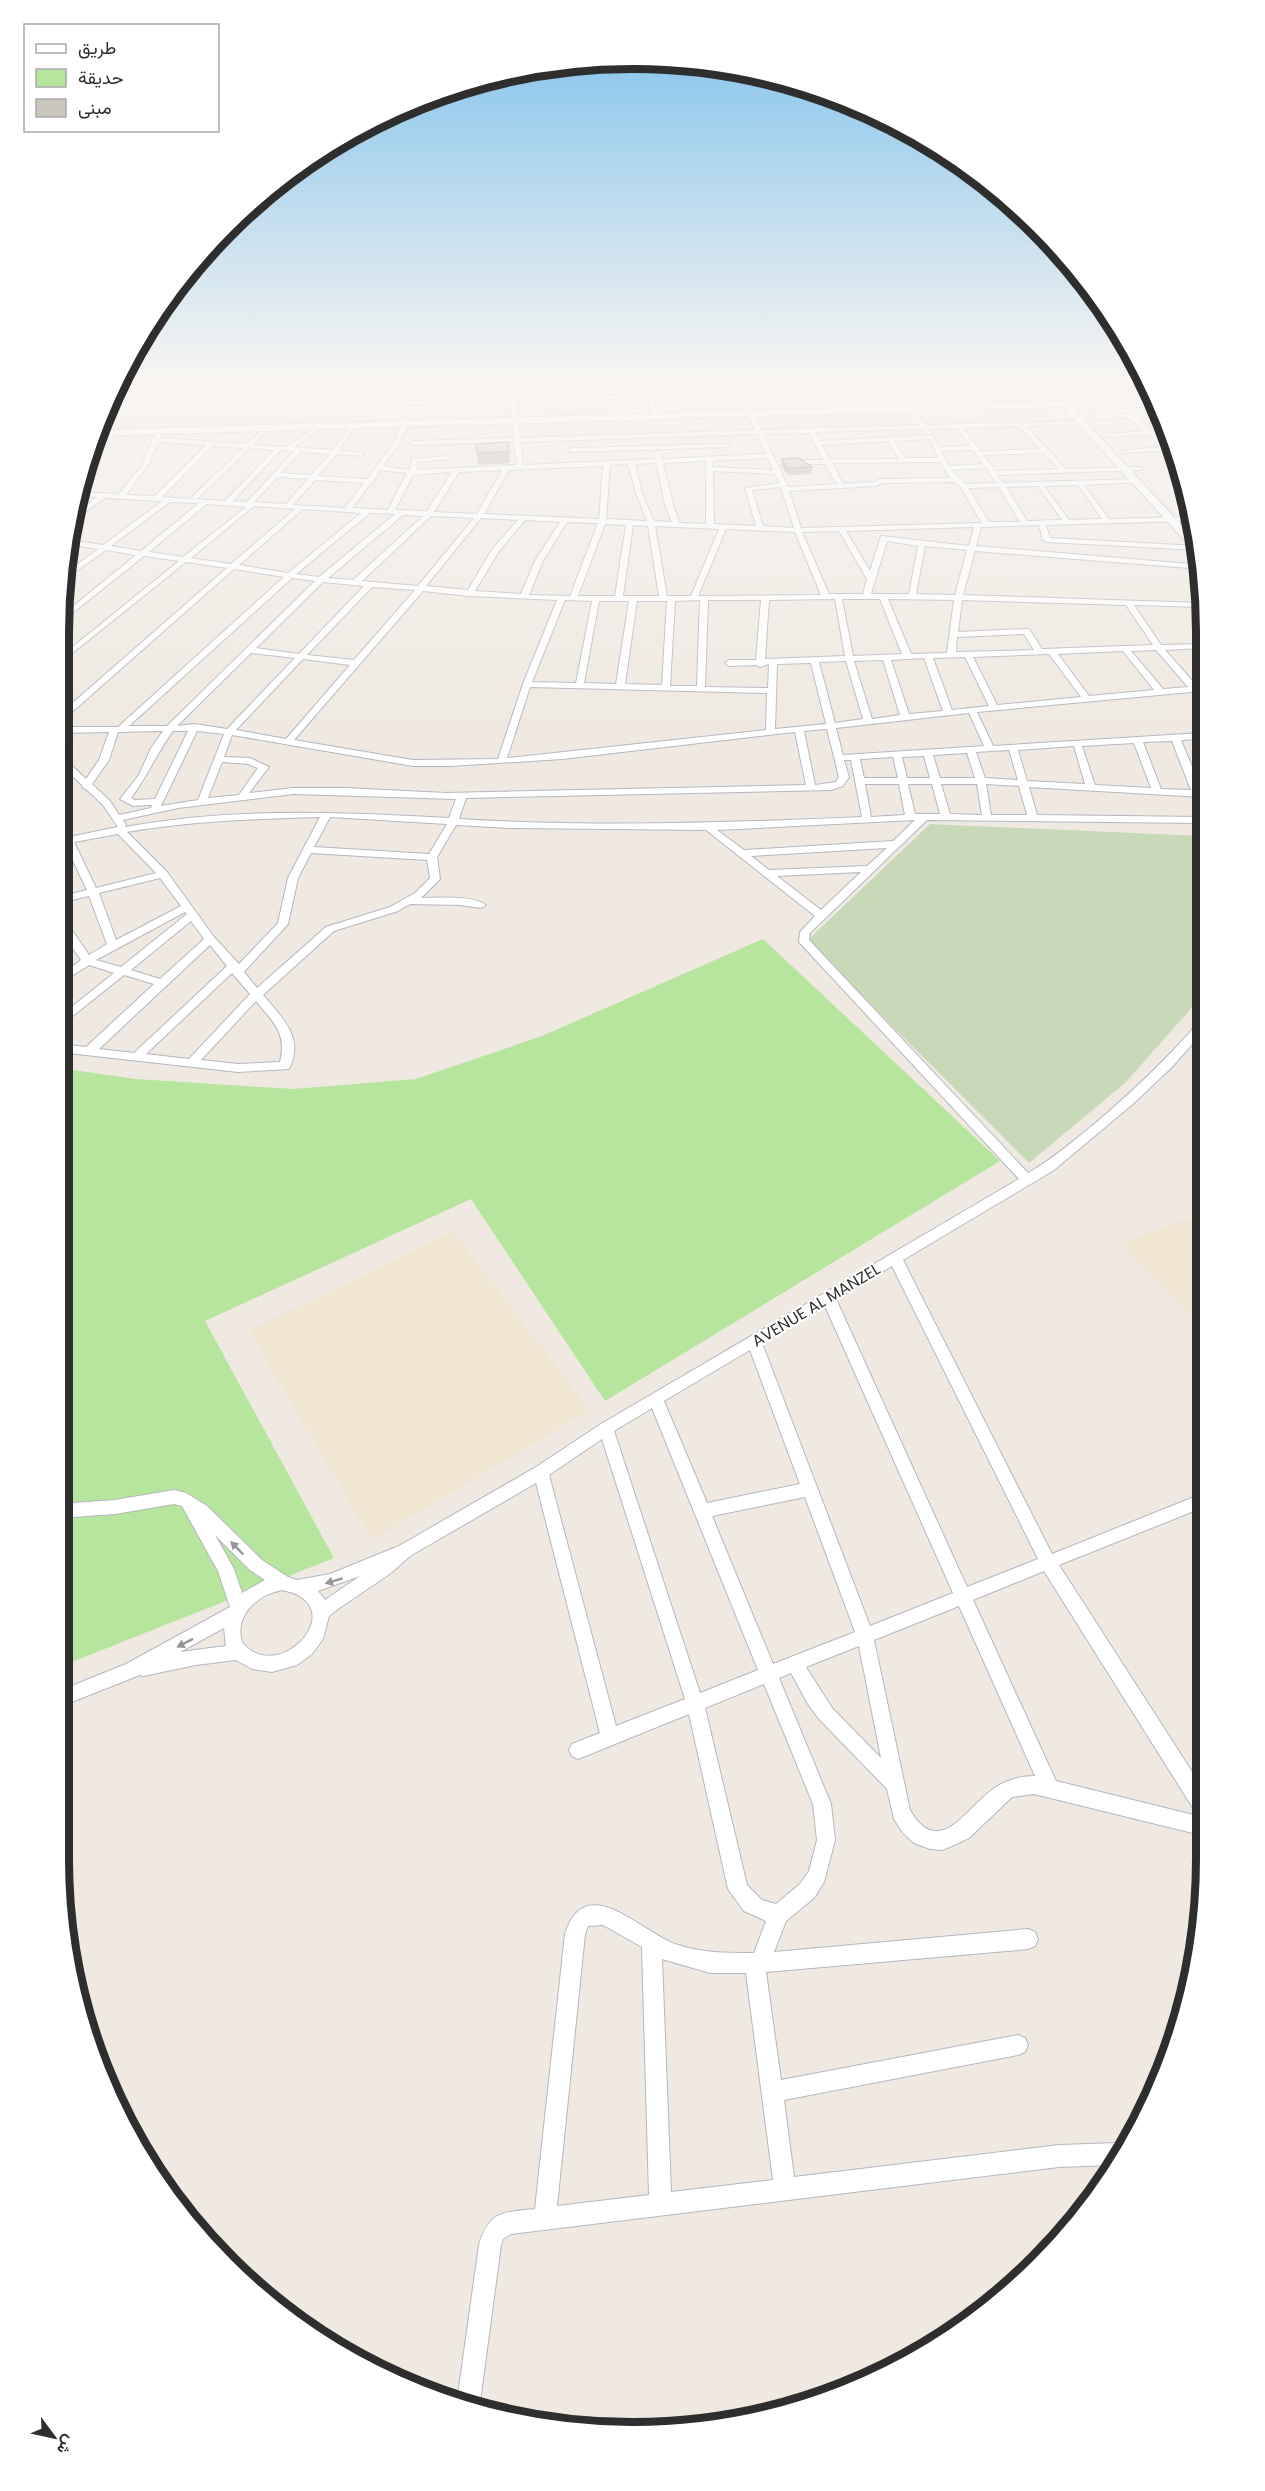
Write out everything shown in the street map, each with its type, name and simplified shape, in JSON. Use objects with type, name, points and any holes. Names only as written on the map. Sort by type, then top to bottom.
[{"type":"main road","points":[[1155,495],[1187,537]]},
{"type":"main road","points":[[1163,495],[1184,518]]},
{"type":"street","points":[[93,495],[300,508],[798,530],[1184,519]]},
{"type":"street","points":[[156,499],[160,495]]},
{"type":"street","points":[[191,501],[197,495]]},
{"type":"street","points":[[226,504],[235,495]]},
{"type":"street","points":[[69,654],[250,505],[258,495]]},
{"type":"street","points":[[286,507],[297,495]]},
{"type":"street","points":[[347,510],[359,495]]},
{"type":"street","points":[[390,512],[400,495]]},
{"type":"street","points":[[356,583],[429,514],[439,495]]},
{"type":"street","points":[[288,742],[420,589],[478,516],[491,495]]},
{"type":"street","points":[[573,599],[602,521],[604,495]]},
{"type":"street","points":[[640,495],[651,523],[667,597],[666,688]]},
{"type":"street","points":[[667,495],[677,525]]},
{"type":"street","points":[[709,495],[710,526]]},
{"type":"street","points":[[749,495],[760,529]]},
{"type":"street","points":[[787,495],[798,530],[825,595]]},
{"type":"street","points":[[951,656],[958,598],[983,525],[967,495]]},
{"type":"street","points":[[1007,495],[1024,523]]},
{"type":"street","points":[[1048,495],[1067,522]]},
{"type":"street","points":[[1088,495],[1107,521]]},
{"type":"street","points":[[83,511],[103,496]]},
{"type":"street","points":[[73,571],[168,500]]},
{"type":"street","points":[[70,613],[204,502]]},
{"type":"street","points":[[69,710],[300,508]]},
{"type":"street","points":[[86,786],[104,760],[117,730],[316,551],[368,511]]},
{"type":"street","points":[[125,799],[143,776],[156,748],[171,727],[321,580],[402,512]]},
{"type":"street","points":[[469,594],[496,550],[522,518]]},
{"type":"street","points":[[524,597],[539,561],[565,520]]},
{"type":"street","points":[[619,598],[630,522]]},
{"type":"street","points":[[1042,523],[1047,540],[1189,549]]},
{"type":"street","points":[[694,597],[723,527]]},
{"type":"street","points":[[841,529],[871,579]]},
{"type":"street","points":[[866,596],[883,539],[974,549],[1192,566]]},
{"type":"street","points":[[77,543],[321,580],[469,594],[573,599],[912,596],[1195,605]]},
{"type":"street","points":[[912,596],[922,544]]},
{"type":"street","points":[[202,802],[230,732],[369,585]]},
{"type":"street","points":[[760,664],[765,596]]},
{"type":"street","points":[[837,596],[850,661],[868,721]]},
{"type":"street","points":[[883,596],[908,658]]},
{"type":"street","points":[[502,761],[527,684],[562,597]]},
{"type":"street","points":[[701,689],[704,597]]},
{"type":"street","points":[[620,688],[633,598]]},
{"type":"street","points":[[579,687],[596,599]]},
{"type":"street","points":[[1130,603],[1159,648],[1196,687]]},
{"type":"street","points":[[954,635],[1026,631],[1040,652]]},
{"type":"street","points":[[729,663],[850,661],[1196,646]]},
{"type":"street","points":[[1125,649],[1161,692]]},
{"type":"street","points":[[249,650],[355,663]]},
{"type":"street","points":[[1052,652],[1087,699]]},
{"type":"street","points":[[968,655],[994,707]]},
{"type":"street","points":[[928,657],[948,712]]},
{"type":"street","points":[[887,659],[905,717]]},
{"type":"street","points":[[107,803],[125,799],[133,803],[157,806],[293,791],[462,796],[643,789],[831,787],[843,781],[815,662]]},
{"type":"street","points":[[771,732],[773,663]]},
{"type":"street","points":[[527,684],[771,691]]},
{"type":"street","points":[[69,729],[194,727],[413,763],[502,761],[971,709],[1196,689]]},
{"type":"street","points":[[971,709],[990,749]]},
{"type":"street","points":[[69,837],[119,824],[157,806],[194,727]]},
{"type":"street","points":[[799,729],[811,788]]},
{"type":"street","points":[[69,738],[117,730]]},
{"type":"street","points":[[838,758],[1196,736]]},
{"type":"street","points":[[1176,738],[1196,785]]},
{"type":"street","points":[[1138,740],[1157,791]]},
{"type":"street","points":[[1077,744],[1091,788]]},
{"type":"street","points":[[1014,747],[1033,818]]},
{"type":"street","points":[[971,750],[981,781],[987,818]]},
{"type":"street","points":[[928,753],[946,818]]},
{"type":"street","points":[[897,754],[911,818]]},
{"type":"street","points":[[855,757],[867,820]]},
{"type":"street","points":[[219,759],[250,761],[264,767],[242,797]]},
{"type":"street","points":[[69,768],[107,803],[119,824],[163,874],[210,939],[284,1027],[290,1046],[285,1066],[238,1068],[69,1049]]},
{"type":"street","points":[[860,781],[981,781],[1196,794]]},
{"type":"street","points":[[192,1063],[257,994],[330,929],[394,909],[429,887],[435,879],[432,857],[453,822],[462,796]]},
{"type":"street","points":[[119,824],[136,827],[240,816],[327,814],[511,825],[708,827],[924,817],[1196,820]]},
{"type":"street","points":[[137,1056],[283,924],[293,878],[327,814]]},
{"type":"street","points":[[924,817],[802,936],[807,945],[1028,1180]]},
{"type":"street","points":[[708,827],[822,916]]},
{"type":"street","points":[[742,853],[896,844]]},
{"type":"street","points":[[309,850],[432,857]]},
{"type":"street","points":[[69,851],[93,891],[113,945]]},
{"type":"street","points":[[767,873],[871,869]]},
{"type":"street","points":[[69,897],[163,874]]},
{"type":"street","points":[[410,901],[481,905]]},
{"type":"street","points":[[69,974],[113,945],[190,911]]},
{"type":"street","points":[[69,1015],[122,972],[190,911]]},
{"type":"street","points":[[69,934],[87,961],[162,983]]},
{"type":"street","points":[[89,1051],[210,939]]},
{"type":"street","name":"AVENUE AL MANZEL","points":[[292,1585],[339,1580],[384,1557],[404,1551],[541,1472],[606,1428],[1028,1180],[1105,1124],[1196,1041]]},
{"type":"street","points":[[896,1258],[1048,1563],[1196,1795]]},
{"type":"street","points":[[828,1298],[1050,1788]]},
{"type":"street","points":[[754,1341],[865,1636],[901,1812],[909,1828],[923,1839],[939,1842],[954,1837],[1005,1791],[1018,1786],[1034,1785],[1196,1825]]},
{"type":"street","points":[[656,1399],[822,1804],[826,1840],[824,1858],[812,1883],[794,1904],[779,1914],[758,1963],[756,1979],[785,2189]]},
{"type":"street","points":[[606,1428],[695,1703],[738,1889],[748,1903],[762,1912],[779,1914]]},
{"type":"street","points":[[541,1472],[610,1737]]},
{"type":"street","points":[[702,1511],[810,1489]]},
{"type":"street","points":[[69,1510],[115,1507],[174,1497],[186,1500],[201,1511],[256,1565],[318,1600],[322,1612],[321,1625],[316,1638],[306,1650],[293,1659],[278,1664],[263,1664],[250,1660],[239,1652],[232,1634],[237,1611],[236,1594],[226,1569],[186,1500]]},
{"type":"street","points":[[578,1750],[1196,1503]]},
{"type":"street","name":"AVENUE AL MANZEL","points":[[322,1612],[391,1565],[404,1551]]},
{"type":"street","points":[[69,1695],[132,1670],[237,1611],[258,1590],[292,1585]]},
{"type":"street","points":[[132,1670],[196,1657],[239,1652]]},
{"type":"street","points":[[795,1663],[808,1691],[827,1716],[896,1785]]},
{"type":"street","points":[[545,2218],[578,1924],[583,1917],[604,1915],[652,1942],[690,1959],[710,1963],[758,1963],[1028,1939]]},
{"type":"street","points":[[652,1942],[660,2204]]},
{"type":"street","points":[[772,2092],[1018,2045]]},
{"type":"street","points":[[469,2398],[490,2245],[494,2232],[507,2223],[1059,2156],[1112,2154]]},
{"type":"shaded area","points":[[1196,1216],[1196,1321],[1120,1244]]},
{"type":"shaded area","points":[[453,1231],[590,1410],[372,1540],[249,1331]]},
{"type":"green space","points":[[930,824],[1196,836],[1196,1003],[1126,1082],[1029,1163],[807,941]]},
{"type":"green space","points":[[763,939],[1000,1161],[605,1401],[471,1199],[205,1321],[334,1558],[69,1663],[69,1069],[136,1079],[293,1089],[416,1079],[542,1036]]}]
